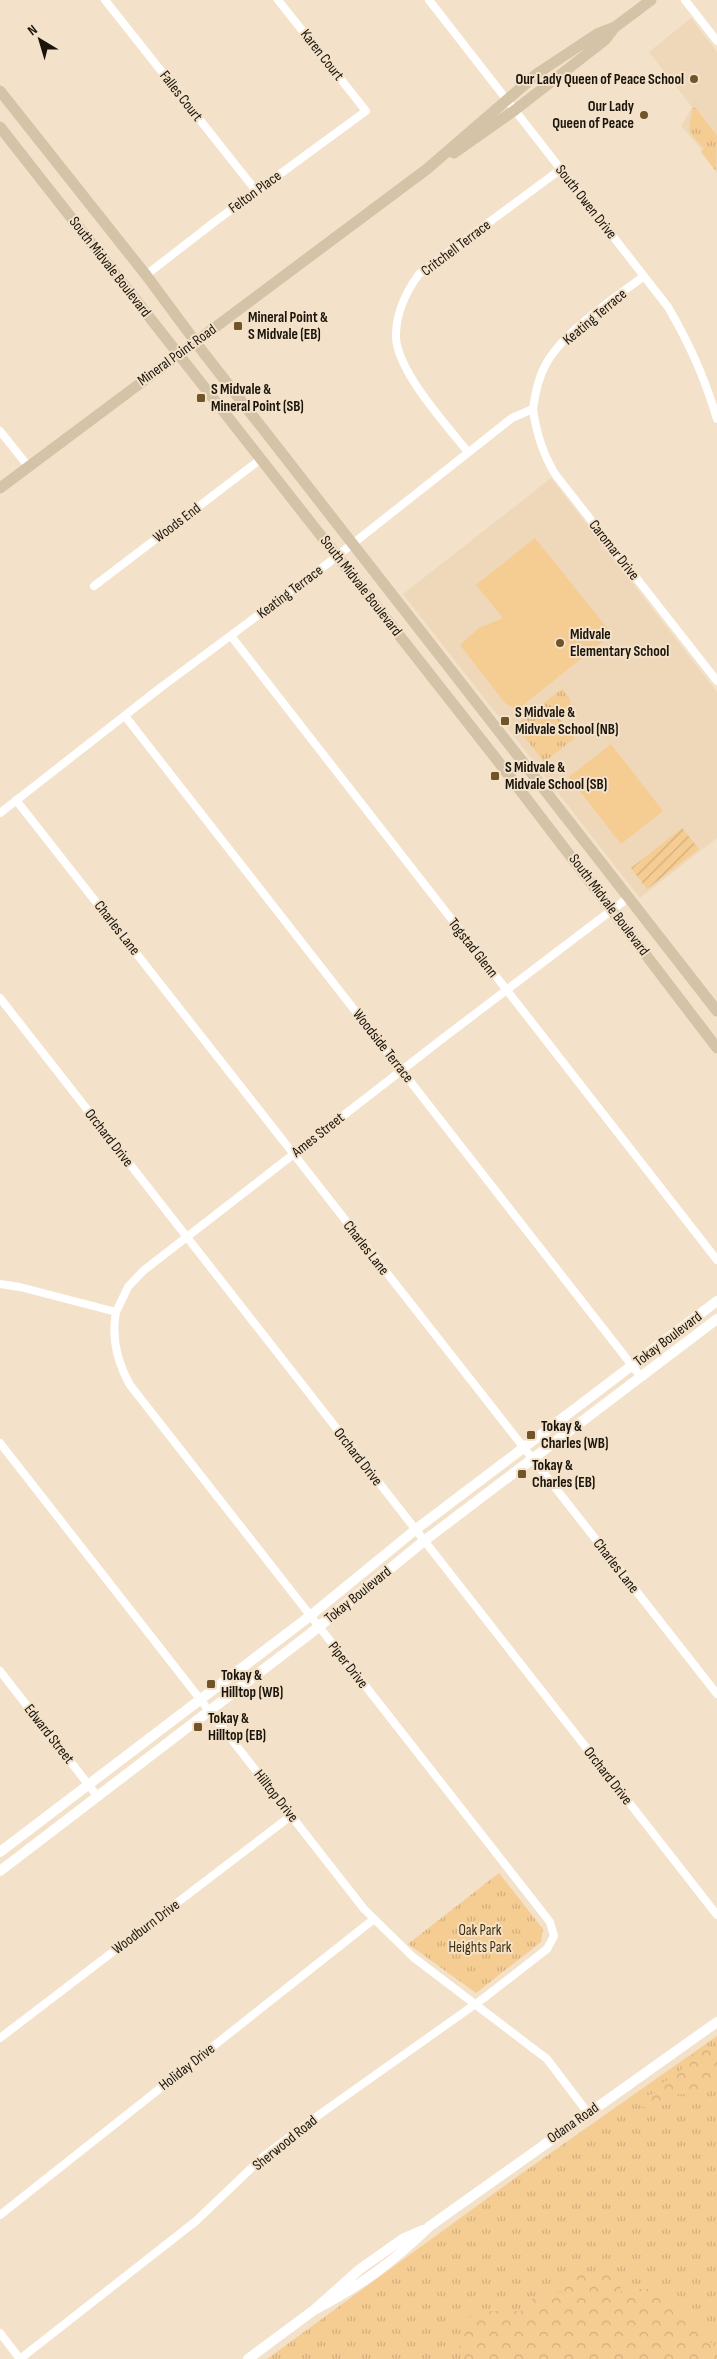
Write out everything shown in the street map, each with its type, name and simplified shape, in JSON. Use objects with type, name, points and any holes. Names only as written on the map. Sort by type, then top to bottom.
[{"type":"main road","name":"Mineral Point Road","points":[[0,488],[427,169],[538,73],[597,34],[615,27],[651,0]]},
{"type":"main road","name":"Mineral Point Road","points":[[427,169],[470,143],[515,110],[606,40],[615,27]]},
{"type":"main road","name":"South Midvale Boulevard","points":[[0,91],[146,275],[195,341],[717,1011]]},
{"type":"main road","name":"South Midvale Boulevard","points":[[0,127],[613,909],[717,1048]]},
{"type":"main road","points":[[707,1036],[717,1044]]},
{"type":"street","name":"Falles Court","points":[[105,0],[257,192]]},
{"type":"street","name":"Karen Court","points":[[278,0],[366,111]]},
{"type":"street","name":"South Owen Drive","points":[[429,0],[668,307],[691,347],[708,389],[717,419]]},
{"type":"street","points":[[685,0],[717,41]]},
{"type":"street","name":"Felton Place","points":[[146,275],[366,111]]},
{"type":"street","name":"Critchell Terrace","points":[[468,452],[439,416],[403,362],[396,336],[399,313],[407,291],[419,274],[561,169]]},
{"type":"street","name":"Keating Terrace","points":[[0,813],[337,556],[512,418],[533,409],[541,375],[558,348],[569,336],[644,276]]},
{"type":"street","name":"Caromar Drive","points":[[533,409],[535,426],[544,454],[554,474],[717,681]]},
{"type":"street","points":[[0,431],[28,466]]},
{"type":"street","name":"Woods End","points":[[94,586],[261,459]]},
{"type":"street","name":"Togstad Glenn","points":[[231,636],[717,1260]]},
{"type":"street","name":"Woodside Terrace","points":[[125,716],[641,1377]]},
{"type":"street","name":"Charles Lane","points":[[16,800],[717,1694]]},
{"type":"street","name":"Ames Street","points":[[116,1312],[128,1287],[137,1276],[402,1069],[629,897]]},
{"type":"street","name":"Orchard Drive","points":[[0,998],[717,1915]]},
{"type":"street","points":[[0,1284],[20,1287],[116,1312]]},
{"type":"street","name":"Tokay Boulevard","points":[[0,1852],[310,1616],[415,1530],[717,1301]]},
{"type":"street","name":"Piper Drive","points":[[116,1312],[114,1336],[116,1352],[130,1386],[550,1922],[554,1936]]},
{"type":"street","name":"Tokay Boulevard","points":[[0,1871],[210,1712],[319,1627],[424,1541],[717,1319]]},
{"type":"street","name":"Hilltop Drive","points":[[0,1443],[374,1920],[413,1957],[547,2058],[588,2113]]},
{"type":"street","name":"Edward Street","points":[[0,1670],[98,1796]]},
{"type":"street","name":"Woodburn Drive","points":[[0,2038],[292,1815]]},
{"type":"street","name":"Holiday Drive","points":[[0,2215],[374,1920]]},
{"type":"street","name":"Sherwood Road","points":[[20,2359],[196,2221],[264,2156],[476,2004],[547,1949],[554,1936]]},
{"type":"street","name":"Odana Road","points":[[248,2359],[314,2310],[367,2264],[404,2238],[430,2226],[717,2022]]},
{"type":"street","points":[[0,2333],[20,2359]]},
{"type":"shaded area","name":"Our Lady Queen of Peace School","points":[[691,18],[717,52],[717,173],[701,152],[702,150],[681,126],[692,107],[649,52]]},
{"type":"shaded area","name":"Midvale Elementary School","points":[[551,478],[717,692],[717,838],[640,898],[403,594]]},
{"type":"green space","points":[[695,107],[717,136],[716,171],[701,152],[704,149],[689,131],[692,109]]},
{"type":"green space","points":[[535,538],[612,634],[517,710],[505,703],[460,645],[479,628],[503,618],[476,585]]},
{"type":"green space","points":[[562,689],[570,699],[571,708],[558,717],[575,738],[544,762],[515,725]]},
{"type":"green space","points":[[611,744],[663,811],[621,844],[569,777]]},
{"type":"green space","points":[[682,828],[699,849],[647,889],[631,868]]},
{"type":"green space","name":"Oak Park Heights Park","points":[[499,1873],[543,1929],[541,1942],[476,1993],[408,1944]]},
{"type":"green space","points":[[717,2036],[717,2359],[267,2359],[511,2181]]},
{"type":"green space","points":[[717,2047],[717,2080],[712,2079],[704,2095],[678,2094],[671,2104],[640,2108],[646,2096],[658,2092],[662,2083],[677,2075],[690,2058],[703,2050]]},
{"type":"green space","points":[[608,2271],[620,2278],[621,2293],[639,2289],[656,2289],[697,2324],[717,2350],[717,2359],[463,2359],[459,2348],[467,2318],[491,2311],[521,2311],[537,2294],[560,2293],[574,2276]]},
{"type":"place","name":"Our Lady Queen of Peace School","points":[[694,79]]},
{"type":"place","name":"Our Lady Queen of Peace","points":[[644,115]]},
{"type":"place","name":"Mineral Point & S Midvale (EB)","points":[[238,326]]},
{"type":"place","name":"S Midvale & Mineral Point (SB)","points":[[201,398]]},
{"type":"place","name":"Midvale Elementary School","points":[[560,643]]},
{"type":"place","name":"S Midvale & Midvale School (NB)","points":[[505,721]]},
{"type":"place","name":"S Midvale & Midvale School (SB)","points":[[495,776]]},
{"type":"place","name":"Tokay & Charles (WB)","points":[[531,1435]]},
{"type":"place","name":"Tokay & Charles (EB)","points":[[522,1474]]},
{"type":"place","name":"Tokay & Hilltop (WB)","points":[[211,1684]]},
{"type":"place","name":"Tokay & Hilltop (EB)","points":[[198,1727]]}]
